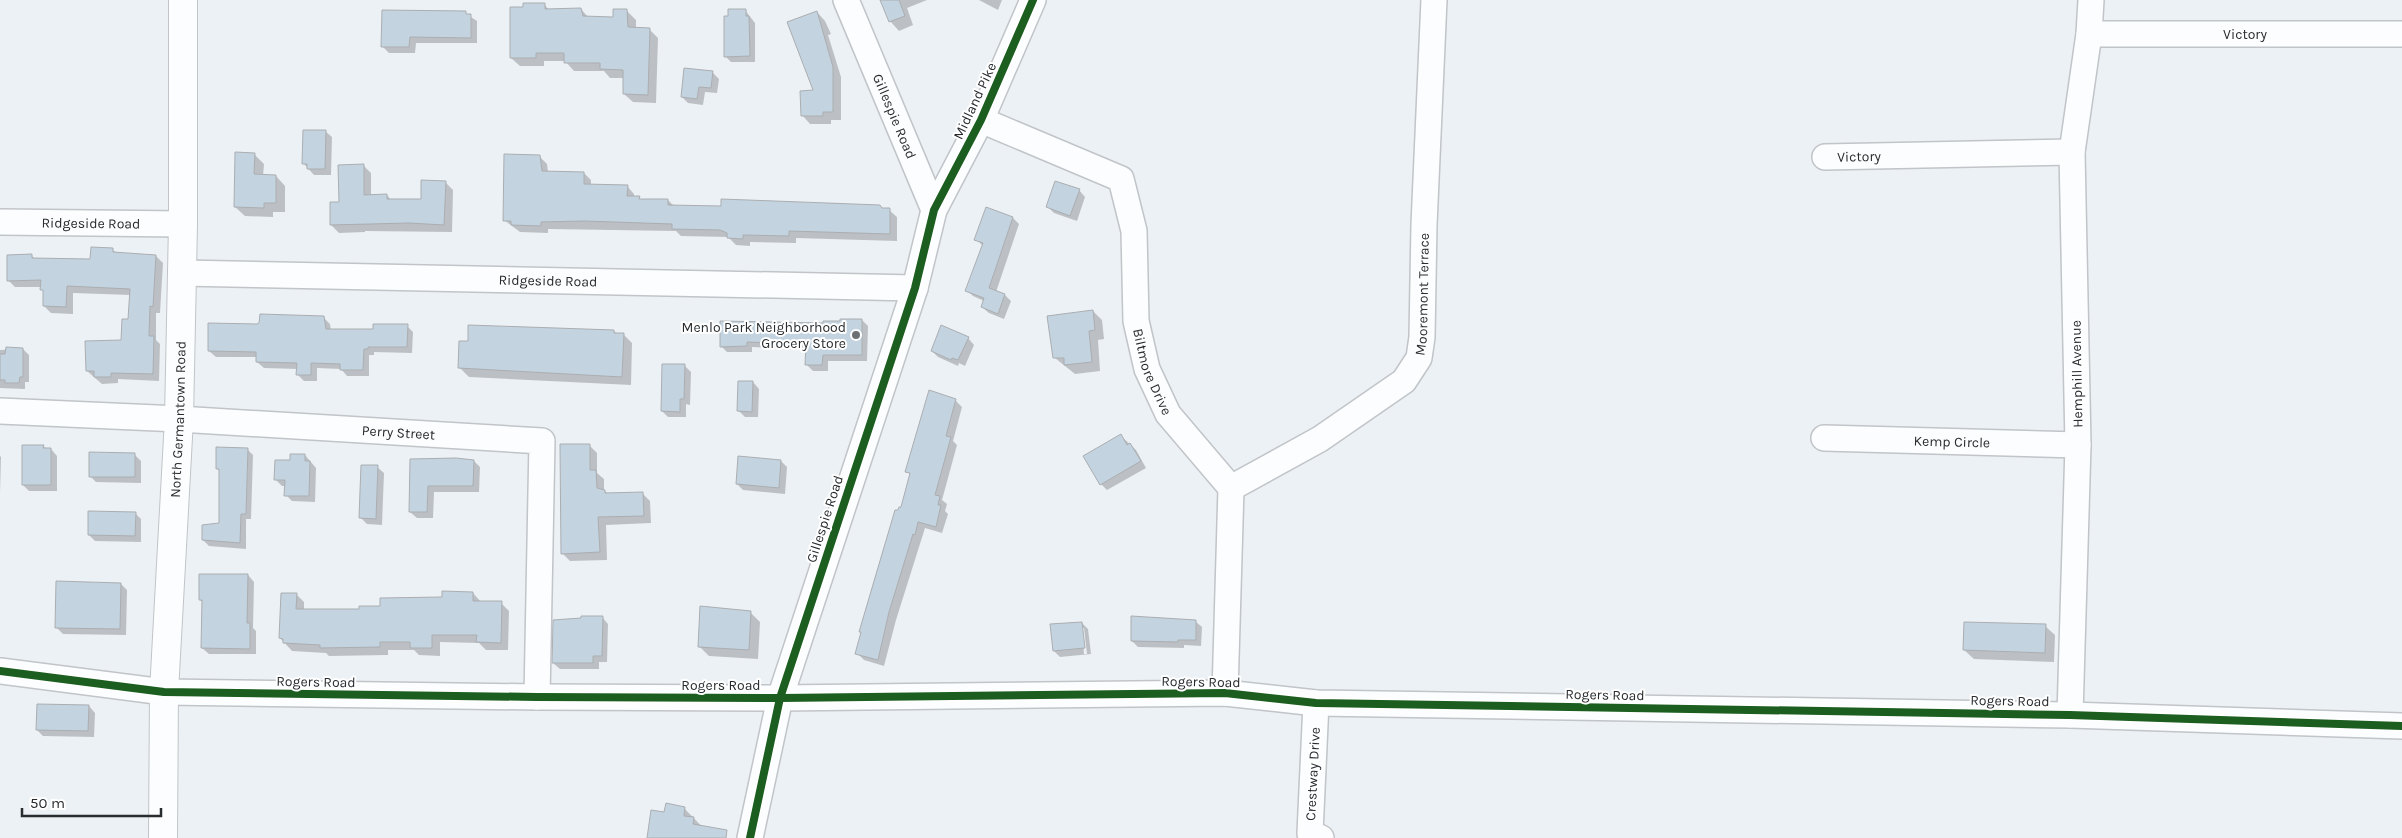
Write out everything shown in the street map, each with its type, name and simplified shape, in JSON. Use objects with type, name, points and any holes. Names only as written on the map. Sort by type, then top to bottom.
[{"type":"main road","name":"North Germantown Road","points":[[163,838],[164,692],[179,419],[183,224],[183,0]]},
{"type":"street","name":"Gillespie Road","points":[[750,838],[780,698],[915,288],[934,210],[846,0]]},
{"type":"street","name":"Midland Pike","points":[[934,210],[982,120],[1033,0]]},
{"type":"street","name":"Mooremont Terrace","points":[[1231,488],[1320,439],[1397,386],[1404,381],[1419,358],[1422,337],[1424,225],[1434,0]]},
{"type":"street","name":"Hemphill Avenue","points":[[2070,715],[2078,444],[2072,152],[2090,34],[2091,0]]},
{"type":"street","name":"Victory","points":[[2090,34],[2402,34]]},
{"type":"street","name":"Biltmore Drive","points":[[982,120],[1121,179],[1134,232],[1136,321],[1147,369],[1168,414],[1231,488]]},
{"type":"street","name":"Victory","points":[[1825,156],[2072,152]]},
{"type":"street","name":"Ridgeside Road","points":[[0,222],[183,224]]},
{"type":"street","name":"Ridgeside Road","points":[[182,273],[915,288]]},
{"type":"street","name":"Perry Street","points":[[0,411],[179,419],[542,441],[537,697]]},
{"type":"street","name":"Kemp Circle","points":[[1824,438],[2078,444]]},
{"type":"street","points":[[1226,693],[1231,488]]},
{"type":"street","name":"Rogers Road","points":[[0,671],[164,692],[780,698],[1226,693],[1316,703],[2070,715],[2402,726]]},
{"type":"street","name":"Crestway Drive","points":[[1316,703],[1310,833],[1321,838]]},
{"type":"building","points":[[880,0],[899,0],[905,16],[889,22]]},
{"type":"building","points":[[523,3],[545,3],[545,9],[581,8],[583,16],[613,17],[613,9],[627,9],[628,27],[650,28],[648,95],[623,94],[623,70],[600,69],[600,63],[564,63],[564,53],[536,53],[536,58],[510,58],[510,7],[523,7]]},
{"type":"building","points":[[728,9],[746,9],[746,16],[749,16],[750,56],[724,57],[724,16],[728,16]]},
{"type":"building","points":[[382,10],[466,11],[466,14],[471,14],[471,38],[410,37],[409,47],[381,47]]},
{"type":"building","points":[[817,11],[833,67],[833,112],[823,112],[823,116],[801,116],[800,91],[813,90],[787,22]]},
{"type":"building","points":[[684,68],[713,71],[711,88],[699,87],[697,99],[681,97]]},
{"type":"building","points":[[303,130],[326,130],[325,169],[307,169],[307,164],[302,164]]},
{"type":"building","points":[[235,152],[255,153],[254,174],[276,175],[276,203],[264,203],[264,208],[234,207]]},
{"type":"building","points":[[504,154],[540,155],[542,171],[584,172],[584,184],[628,185],[627,196],[640,196],[639,199],[668,199],[668,205],[721,206],[721,199],[880,205],[882,208],[890,208],[890,234],[789,231],[789,236],[743,235],[743,239],[727,238],[727,233],[720,230],[672,229],[672,224],[584,221],[541,222],[541,226],[511,225],[511,221],[503,221]]},
{"type":"building","points":[[364,164],[364,195],[387,194],[387,199],[421,199],[421,180],[446,181],[444,225],[409,223],[330,225],[330,202],[339,202],[338,165]]},
{"type":"building","points":[[1055,181],[1080,189],[1070,216],[1046,207]]},
{"type":"building","points":[[986,207],[1013,217],[989,288],[1005,294],[998,314],[981,307],[984,298],[965,291],[983,243],[974,240]]},
{"type":"building","points":[[91,247],[113,248],[113,252],[156,255],[153,307],[150,306],[149,336],[154,336],[153,374],[111,373],[111,377],[94,377],[94,371],[86,371],[85,341],[121,340],[122,319],[128,319],[130,289],[67,286],[66,307],[43,306],[43,290],[40,290],[41,280],[7,281],[7,255],[32,254],[32,258],[90,259]]},
{"type":"building","points":[[1093,310],[1095,330],[1089,331],[1092,362],[1064,365],[1064,358],[1053,358],[1047,316]]},
{"type":"building","points":[[260,314],[324,316],[326,329],[373,329],[373,324],[408,324],[407,347],[368,347],[368,349],[364,349],[363,370],[340,370],[340,364],[311,363],[311,375],[296,375],[297,363],[256,362],[256,352],[208,351],[208,323],[257,324],[259,323]]},
{"type":"building","points":[[840,319],[862,319],[862,355],[823,355],[822,365],[805,365],[806,344],[747,342],[747,346],[720,347],[720,321],[823,323],[823,321],[840,321]]},
{"type":"building","points":[[468,325],[614,330],[614,333],[624,333],[622,377],[458,368],[459,341],[468,341]]},
{"type":"building","points":[[941,325],[969,337],[958,360],[952,358],[951,360],[931,351]]},
{"type":"building","points":[[6,347],[23,348],[23,377],[20,377],[19,383],[5,383],[5,380],[0,380],[0,354],[5,354]]},
{"type":"building","points":[[662,364],[685,364],[684,399],[680,399],[680,412],[661,411]]},
{"type":"building","points":[[738,381],[753,381],[752,412],[737,411]]},
{"type":"building","points":[[929,390],[956,399],[946,436],[951,437],[935,495],[940,496],[938,505],[941,505],[936,527],[918,522],[915,535],[913,534],[889,612],[878,660],[855,654],[861,632],[859,632],[895,510],[901,507],[910,473],[905,472]]},
{"type":"building","points":[[1121,434],[1127,445],[1130,443],[1141,461],[1100,485],[1083,456]]},
{"type":"building","points":[[560,444],[590,444],[590,470],[596,470],[597,488],[605,490],[605,493],[643,492],[644,516],[598,517],[600,552],[561,554]]},
{"type":"building","points":[[22,445],[44,445],[43,448],[51,448],[51,485],[22,485]]},
{"type":"building","points":[[216,447],[248,448],[246,514],[241,514],[240,543],[202,540],[202,525],[219,523],[219,469],[216,469]]},
{"type":"building","points":[[89,452],[135,453],[135,477],[89,477]]},
{"type":"building","points":[[290,454],[305,454],[305,461],[310,461],[309,496],[284,496],[285,480],[274,480],[275,460],[290,460]]},
{"type":"building","points":[[738,456],[781,460],[779,488],[736,484]]},
{"type":"building","points":[[456,458],[474,460],[473,486],[428,486],[427,512],[409,512],[410,459]]},
{"type":"building","points":[[361,465],[378,465],[376,519],[359,518]]},
{"type":"building","points":[[88,511],[136,512],[135,536],[88,535]]},
{"type":"building","points":[[199,574],[248,574],[247,623],[250,623],[250,649],[201,648],[202,600],[199,600]]},
{"type":"building","points":[[56,581],[121,583],[120,629],[55,628]]},
{"type":"building","points":[[442,591],[473,592],[473,601],[502,601],[501,643],[476,642],[477,635],[432,635],[432,648],[410,648],[410,642],[380,642],[380,647],[320,648],[320,645],[283,643],[283,639],[279,638],[281,593],[297,593],[296,609],[359,609],[359,606],[380,606],[380,598],[442,597]]},
{"type":"building","points":[[700,606],[751,611],[749,650],[698,647]]},
{"type":"building","points":[[581,616],[603,616],[602,656],[593,656],[593,663],[552,663],[553,620],[581,618]]},
{"type":"building","points":[[1131,616],[1196,620],[1196,640],[1178,640],[1178,642],[1131,641]]},
{"type":"building","points":[[1082,622],[1085,648],[1053,651],[1050,624]]},
{"type":"building","points":[[1964,622],[2046,624],[2045,653],[1963,650]]},
{"type":"building","points":[[37,704],[89,705],[88,731],[36,730]]},
{"type":"building","points":[[666,803],[685,807],[684,816],[694,817],[693,824],[727,830],[726,838],[647,838],[651,810],[664,812]]},
{"type":"cycle path","points":[[750,838],[780,698],[915,288],[934,210],[981,120],[1033,0]]},
{"type":"cycle path","points":[[0,671],[164,692],[780,698],[1225,693],[1316,703],[2070,715],[2402,726]]},
{"type":"place","name":"Menlo Park Neighborhood Grocery Store","points":[[856,335]]}]
